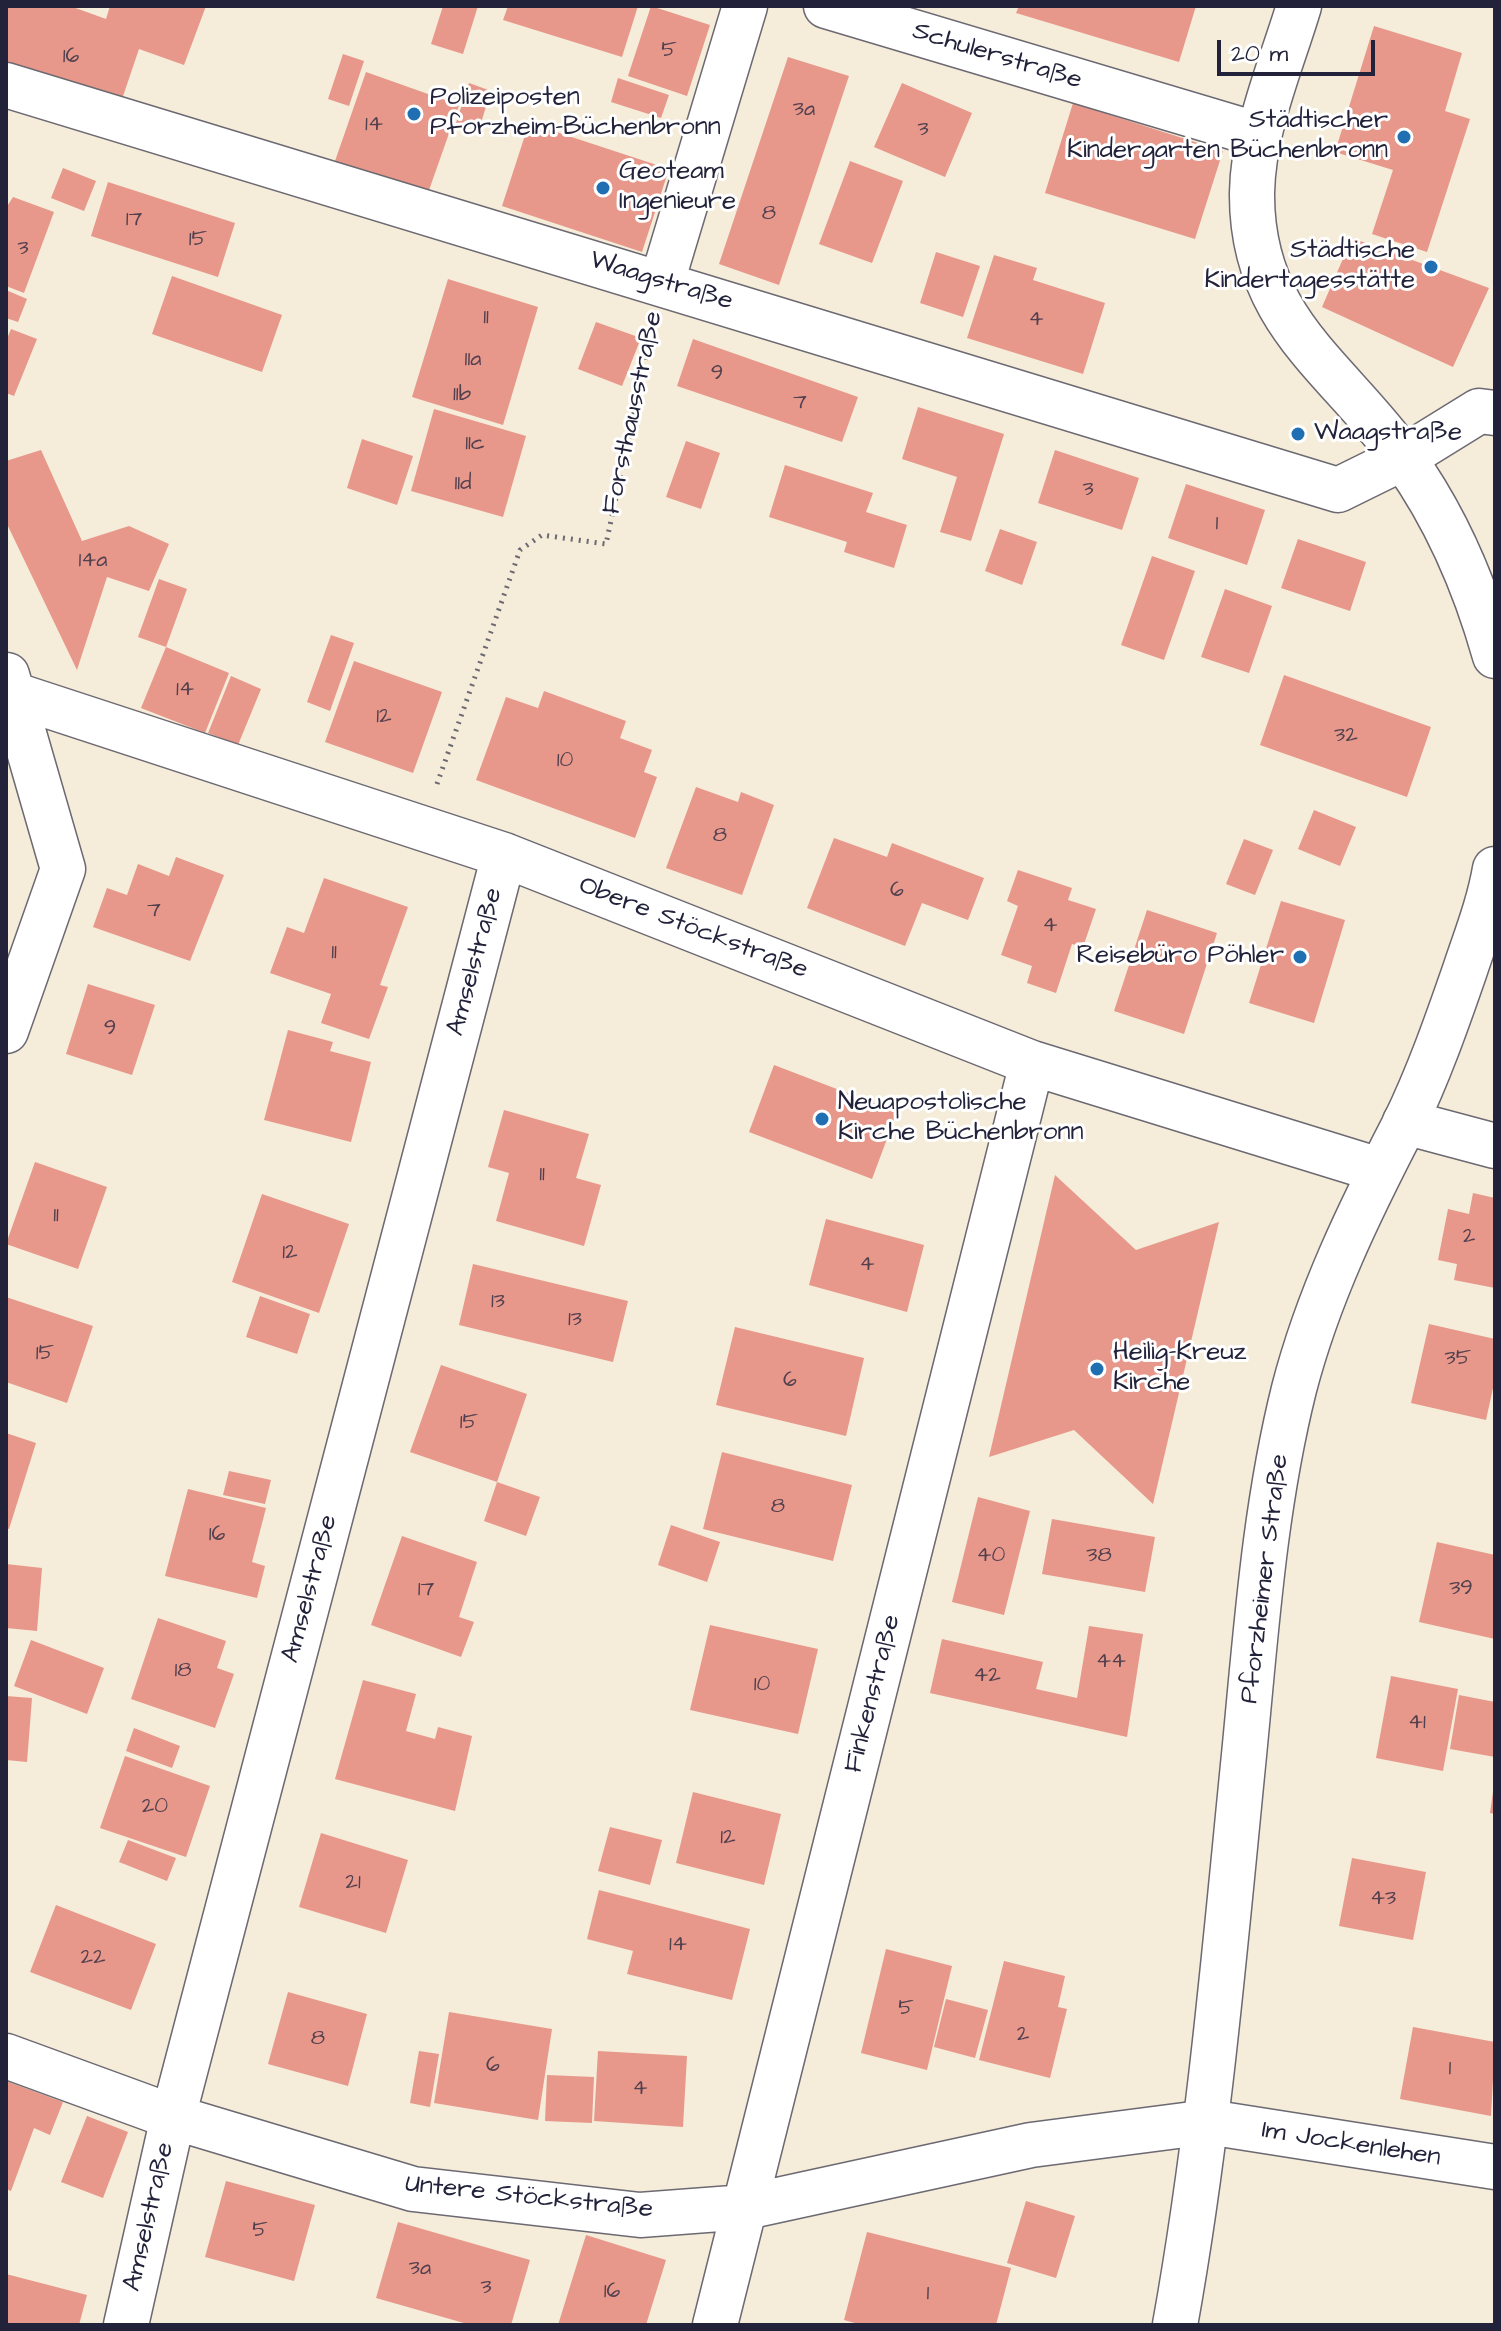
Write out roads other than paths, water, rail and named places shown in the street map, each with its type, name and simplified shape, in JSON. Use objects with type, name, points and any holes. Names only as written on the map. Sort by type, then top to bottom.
[{"type":"street","name":"Forsthausstraße","points":[[662,282],[745,6]]},
{"type":"street","name":"Schulerstraße","points":[[826,6],[1259,135]]},
{"type":"street","points":[[1299,6],[1259,135],[1252,191],[1253,227],[1259,260],[1272,292],[1318,362],[1403,458],[1456,544],[1495,656]]},
{"type":"street","name":"Waagstraße","points":[[6,85],[1338,490],[1403,458],[1479,411],[1495,413]]},
{"type":"street","points":[[6,1031],[63,869],[9,686]]},
{"type":"street","name":"Obere Stöckstraße","points":[[9,686],[504,855],[1032,1063],[1379,1170]]},
{"type":"street","name":"Amselstraße","points":[[126,2325],[173,2117],[504,855]]},
{"type":"street","name":"Pforzheimer Straße","points":[[1175,2325],[1208,2122],[1260,1590],[1276,1480],[1294,1388],[1324,1293],[1379,1170],[1405,1122],[1453,1005],[1490,898],[1495,869]]},
{"type":"street","name":"Finkenstraße","points":[[715,2325],[1032,1063]]},
{"type":"street","points":[[1405,1122],[1495,1146]]},
{"type":"street","name":"Untere Stöckstraße","points":[[6,2056],[173,2117],[413,2189],[640,2215],[746,2207],[1031,2145],[1208,2122]]},
{"type":"street","name":"Im Jockenlehen","points":[[1208,2122],[1495,2167]]},
{"type":"place","name":"Polizeiposten Pforzheim-Büchenbronn","points":[[414,114]]},
{"type":"place","name":"Städtischer Kindergarten Büchenbronn","points":[[1404,137]]},
{"type":"place","name":"Geoteam Ingenieure","points":[[603,188]]},
{"type":"place","name":"Städtische Kindertagesstätte","points":[[1431,267]]},
{"type":"place","name":"Waagstraße","points":[[1298,434]]},
{"type":"place","name":"Reisebüro Pöhler","points":[[1300,957]]},
{"type":"place","name":"Neuapostolische Kirche Büchenbronn","points":[[822,1119]]},
{"type":"place","name":"Heilig-Kreuz Kirche","points":[[1097,1369]]}]
